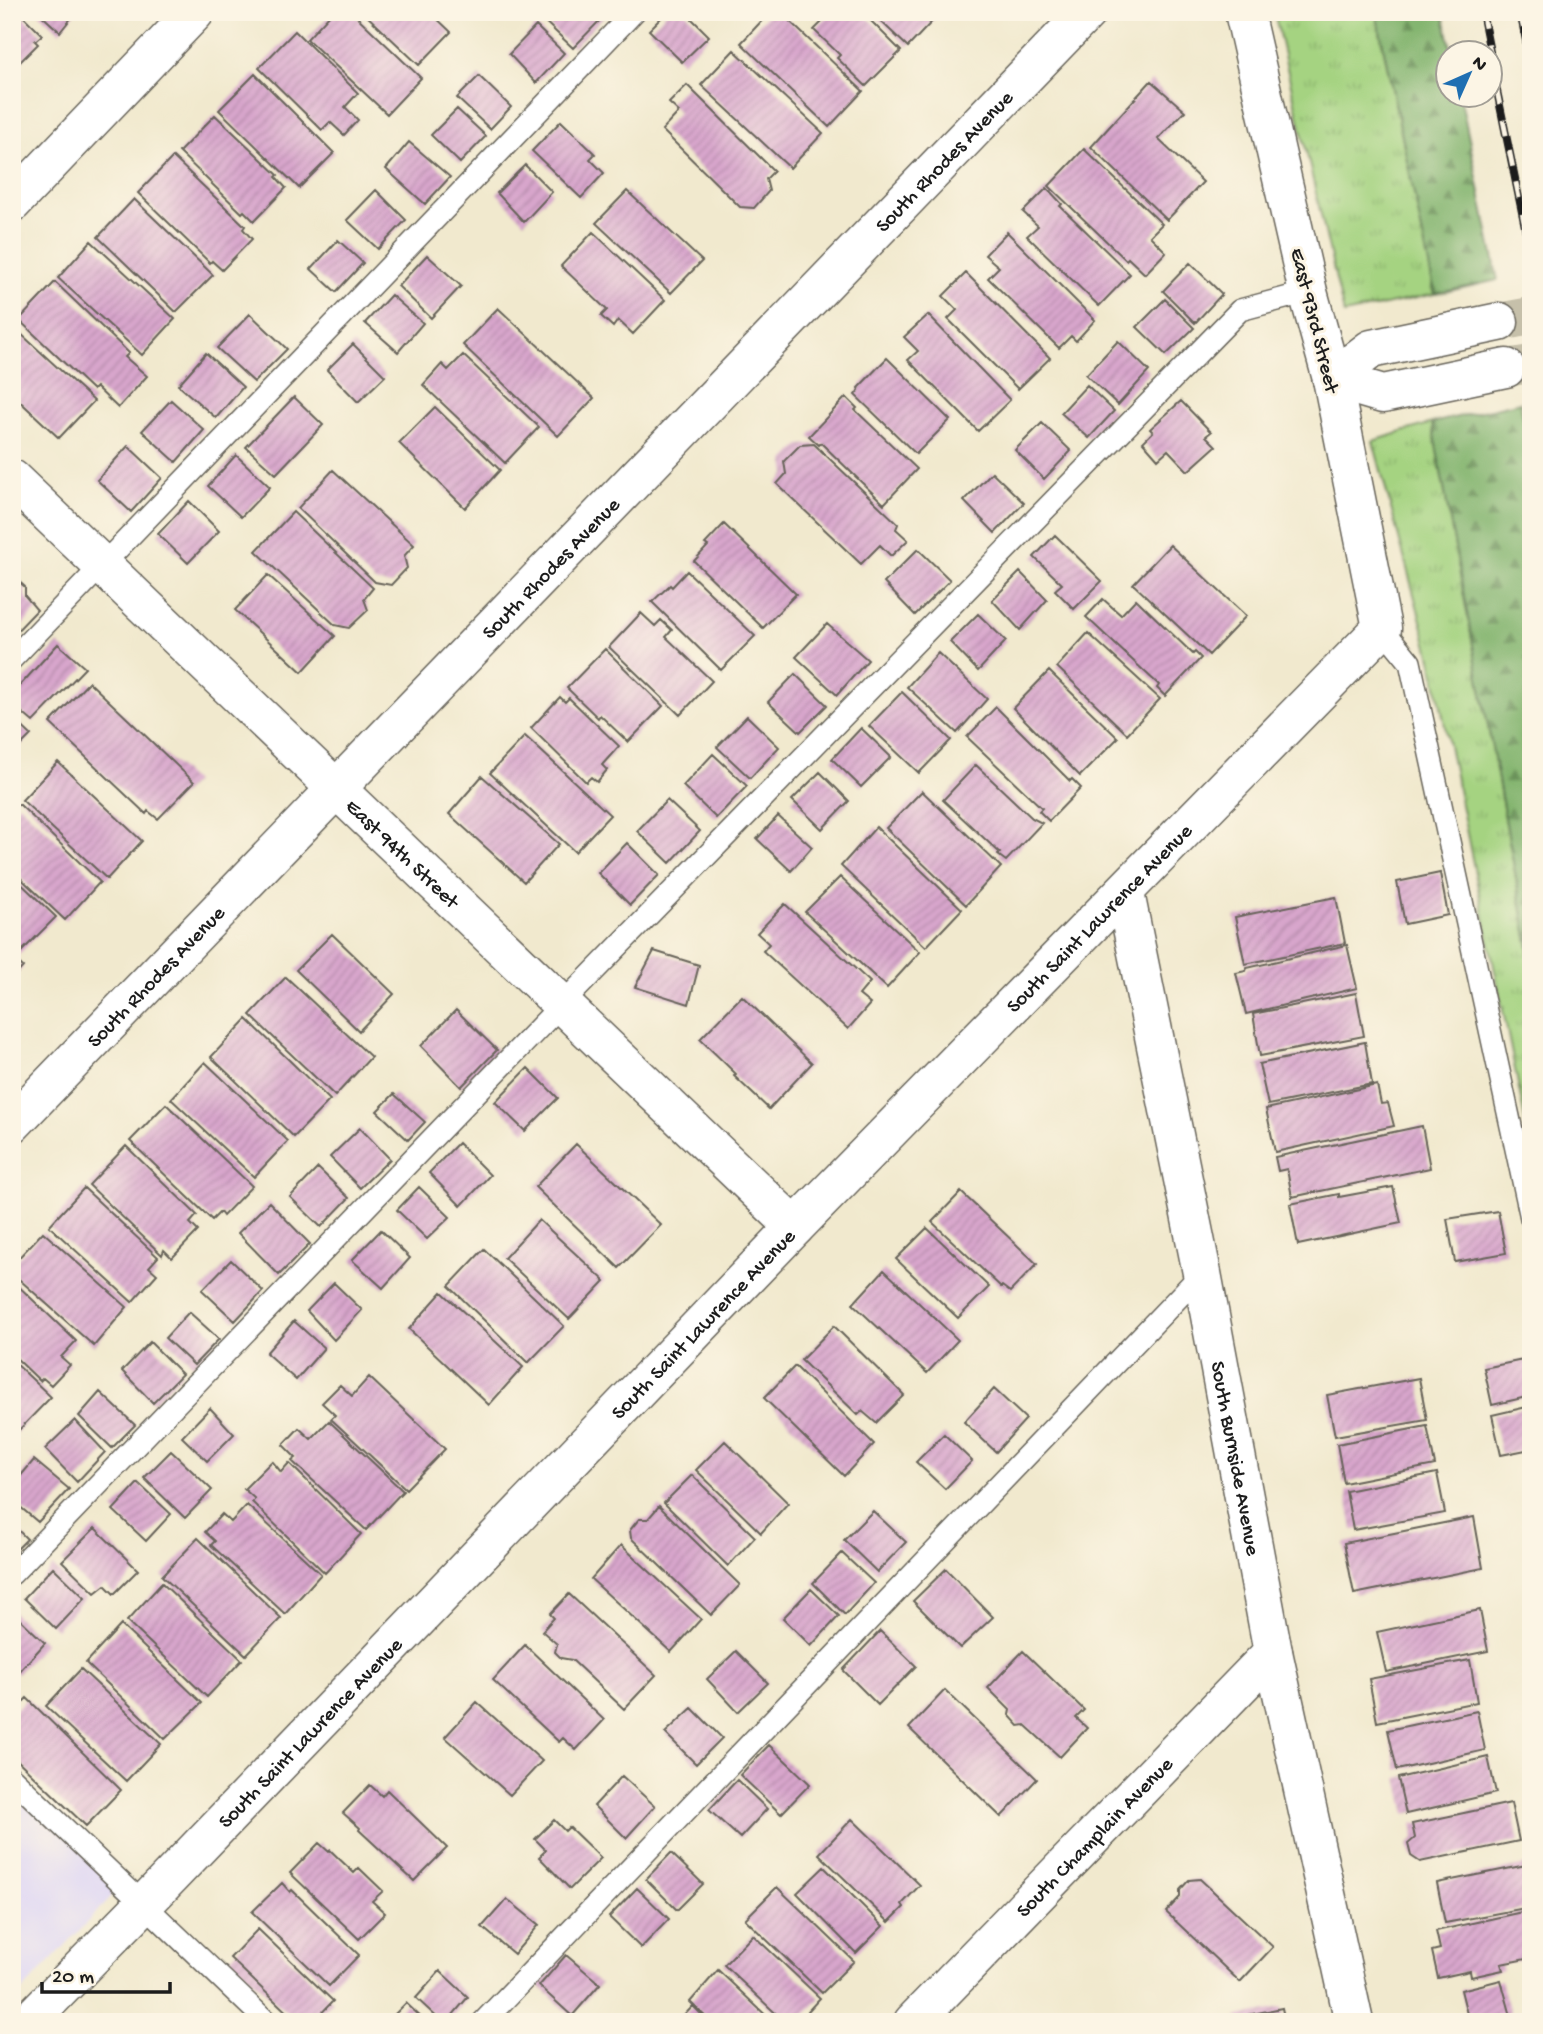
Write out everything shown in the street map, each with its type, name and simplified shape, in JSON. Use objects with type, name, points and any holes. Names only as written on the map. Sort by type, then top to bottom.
[{"type":"street","points":[[12,203],[195,12]]},
{"type":"street","name":"South Rhodes Avenue","points":[[12,1124],[1087,12]]},
{"type":"street","name":"East 93rd Street","points":[[1244,12],[1308,292],[1332,379],[1382,628]]},
{"type":"street","points":[[1332,379],[1371,349],[1499,322]]},
{"type":"street","points":[[1332,379],[1383,394],[1506,369]]},
{"type":"street","name":"East 94th Street","points":[[12,479],[795,1227]]},
{"type":"street","name":"South Saint Lawrence Avenue","points":[[28,2022],[795,1227],[1382,628]]},
{"type":"street","name":"South Burnside Avenue","points":[[1125,893],[1202,1273],[1273,1652],[1354,2022]]},
{"type":"street","name":"South Champlain Avenue","points":[[913,2022],[1273,1652]]},
{"type":"lane","points":[[12,659],[634,12]]},
{"type":"lane","points":[[12,1574],[562,1004],[1240,310],[1308,292]]},
{"type":"lane","points":[[1382,628],[1410,662],[1531,1218]]},
{"type":"lane","points":[[483,2022],[1202,1273]]},
{"type":"lane","points":[[12,1779],[267,2022]]},
{"type":"shaded area","points":[[12,1778],[123,1884],[12,2002]]},
{"type":"green space","points":[[1274,12],[1376,12],[1435,294],[1344,314]]},
{"type":"green space","points":[[1376,12],[1443,12],[1449,38],[1434,38],[1434,108],[1463,108],[1498,280],[1435,294]]},
{"type":"green space","points":[[1520,402],[1531,454],[1531,959],[1432,423]]},
{"type":"green space","points":[[1432,423],[1531,959],[1531,1148],[1432,662],[1373,441]]},
{"type":"building","points":[[12,12],[19,12],[42,35],[35,41],[38,44],[12,70]]},
{"type":"building","points":[[38,12],[76,12],[60,32]]},
{"type":"building","points":[[332,12],[352,12],[421,78],[387,114],[307,39]]},
{"type":"building","points":[[363,12],[430,12],[451,32],[419,65]]},
{"type":"building","points":[[543,12],[606,14],[573,48],[539,16]]},
{"type":"building","points":[[667,12],[685,12],[709,36],[682,62],[649,30]]},
{"type":"building","points":[[770,12],[780,12],[863,91],[829,127],[741,43]]},
{"type":"building","points":[[832,12],[862,12],[901,51],[866,86],[837,58],[840,55],[814,30]]},
{"type":"building","points":[[871,12],[941,12],[908,47]]},
{"type":"building","points":[[536,26],[564,53],[536,83],[509,54]]},
{"type":"building","points":[[295,31],[358,93],[345,107],[358,120],[344,135],[330,122],[322,130],[259,68]]},
{"type":"building","points":[[734,50],[823,133],[790,168],[701,85]]},
{"type":"building","points":[[255,74],[334,153],[299,188],[219,110]]},
{"type":"building","points":[[479,76],[511,107],[490,129],[457,98]]},
{"type":"building","points":[[1151,81],[1185,111],[1158,139],[1203,182],[1167,220],[1091,147]]},
{"type":"building","points":[[687,85],[774,171],[766,179],[769,191],[754,208],[740,207],[662,130],[679,112],[669,103]]},
{"type":"building","points":[[457,109],[486,136],[460,163],[431,135]]},
{"type":"building","points":[[215,115],[278,175],[276,177],[286,188],[254,221],[244,211],[242,213],[179,152]]},
{"type":"building","points":[[561,121],[595,154],[590,159],[604,173],[581,198],[532,151]]},
{"type":"building","points":[[409,142],[450,177],[425,204],[386,169]]},
{"type":"building","points":[[1084,149],[1162,224],[1150,236],[1166,252],[1145,274],[1128,258],[1126,260],[1049,186]]},
{"type":"building","points":[[173,157],[245,226],[243,229],[252,239],[222,270],[212,261],[210,263],[138,193]]},
{"type":"building","points":[[525,165],[552,192],[524,222],[497,193]]},
{"type":"building","points":[[1047,188],[1062,204],[1060,206],[1130,274],[1099,306],[1027,236],[1038,226],[1023,212]]},
{"type":"building","points":[[376,190],[406,220],[378,249],[347,220]]},
{"type":"building","points":[[627,191],[702,261],[671,293],[596,223]]},
{"type":"building","points":[[134,199],[213,275],[176,312],[98,237]]},
{"type":"building","points":[[593,232],[665,300],[633,334],[618,320],[613,327],[601,316],[607,310],[561,266]]},
{"type":"building","points":[[1007,232],[1095,320],[1076,341],[1071,336],[1059,348],[988,278],[999,267],[985,255]]},
{"type":"building","points":[[338,240],[363,263],[336,292],[311,269]]},
{"type":"building","points":[[91,241],[175,319],[142,355],[58,278]]},
{"type":"building","points":[[427,255],[461,286],[431,318],[398,286]]},
{"type":"building","points":[[1190,263],[1222,294],[1195,323],[1163,291]]},
{"type":"building","points":[[966,273],[1050,358],[1018,389],[948,319],[957,310],[943,296]]},
{"type":"building","points":[[55,282],[129,353],[125,357],[147,376],[118,408],[96,387],[93,390],[19,320]]},
{"type":"building","points":[[391,295],[423,323],[398,352],[365,323]]},
{"type":"building","points":[[1165,299],[1194,328],[1166,355],[1137,327]]},
{"type":"building","points":[[498,308],[594,398],[558,436],[463,345]]},
{"type":"building","points":[[250,314],[287,349],[254,382],[217,348]]},
{"type":"building","points":[[928,315],[1010,400],[978,431],[908,360],[918,351],[904,337]]},
{"type":"building","points":[[20,333],[94,401],[59,438],[12,394],[12,341]]},
{"type":"building","points":[[1118,341],[1149,371],[1118,405],[1086,375]]},
{"type":"building","points":[[353,344],[385,376],[358,402],[327,370]]},
{"type":"building","points":[[206,353],[243,387],[216,418],[178,385]]},
{"type":"building","points":[[463,355],[539,427],[505,463],[423,385],[442,364],[448,370]]},
{"type":"building","points":[[887,358],[950,420],[916,454],[855,395],[858,388]]},
{"type":"building","points":[[1087,385],[1114,411],[1089,438],[1061,413]]},
{"type":"building","points":[[294,397],[323,425],[276,474],[246,447]]},
{"type":"building","points":[[846,397],[857,408],[855,410],[917,469],[884,504],[821,443],[819,445],[809,436]]},
{"type":"building","points":[[171,400],[204,430],[176,462],[142,431]]},
{"type":"building","points":[[1181,401],[1211,432],[1206,436],[1216,446],[1188,471],[1168,450],[1158,459],[1143,442],[1153,432],[1150,429]]},
{"type":"building","points":[[435,407],[500,470],[465,508],[399,443]]},
{"type":"building","points":[[1042,423],[1071,451],[1044,479],[1015,450]]},
{"type":"building","points":[[814,444],[898,524],[896,529],[908,540],[891,556],[880,545],[861,564],[777,484],[786,474],[784,461],[800,445]]},
{"type":"building","points":[[128,446],[162,478],[131,512],[97,480]]},
{"type":"building","points":[[236,455],[270,487],[241,517],[208,486]]},
{"type":"building","points":[[333,470],[414,545],[404,556],[407,568],[391,585],[375,582],[298,508]]},
{"type":"building","points":[[992,472],[1024,503],[995,533],[964,501]]},
{"type":"building","points":[[189,501],[219,531],[188,563],[158,534]]},
{"type":"building","points":[[293,512],[373,588],[364,599],[368,610],[349,628],[335,625],[256,551]]},
{"type":"building","points":[[724,524],[796,594],[763,628],[694,561],[708,546],[705,544]]},
{"type":"building","points":[[1055,535],[1102,581],[1074,609],[1055,590],[1062,584],[1034,557]]},
{"type":"building","points":[[1170,545],[1246,616],[1209,655],[1133,584]]},
{"type":"building","points":[[918,549],[950,580],[915,615],[884,583]]},
{"type":"building","points":[[687,571],[755,636],[721,670],[652,602]]},
{"type":"building","points":[[1020,572],[1047,600],[1020,630],[992,600]]},
{"type":"building","points":[[268,575],[335,636],[302,672],[235,610]]},
{"type":"building","points":[[12,578],[25,587],[25,596],[37,610],[12,636]]},
{"type":"building","points":[[1103,599],[1121,615],[1136,599],[1193,654],[1195,652],[1201,658],[1165,696],[1157,688],[1159,685],[1086,617]]},
{"type":"building","points":[[641,613],[655,626],[661,620],[672,630],[666,637],[712,681],[680,715],[609,647]]},
{"type":"building","points":[[978,614],[1006,641],[978,671],[950,642]]},
{"type":"building","points":[[827,624],[868,660],[837,695],[796,657]]},
{"type":"building","points":[[1088,633],[1160,699],[1127,734],[1057,667]]},
{"type":"building","points":[[58,644],[85,668],[33,722],[12,704],[12,694]]},
{"type":"building","points":[[605,649],[663,706],[628,742],[567,688]]},
{"type":"building","points":[[938,653],[987,699],[957,733],[907,687]]},
{"type":"building","points":[[1049,671],[1118,738],[1080,776],[1013,708]]},
{"type":"building","points":[[795,674],[827,705],[800,732],[768,702]]},
{"type":"building","points":[[89,682],[194,782],[158,819],[148,811],[146,814],[50,723]]},
{"type":"building","points":[[902,692],[951,740],[919,773],[869,726]]},
{"type":"building","points":[[560,697],[565,702],[569,698],[619,746],[602,765],[607,770],[597,782],[591,777],[586,782],[531,728]]},
{"type":"building","points":[[996,707],[1070,781],[1072,779],[1081,788],[1049,821],[1039,811],[1042,808],[967,737]]},
{"type":"building","points":[[747,716],[779,747],[750,778],[717,747]]},
{"type":"building","points":[[12,717],[31,735],[12,754]]},
{"type":"building","points":[[861,728],[891,757],[861,787],[832,759]]},
{"type":"building","points":[[525,736],[610,815],[575,852],[490,773]]},
{"type":"building","points":[[713,754],[747,786],[716,818],[683,786]]},
{"type":"building","points":[[58,762],[142,841],[107,879],[22,800]]},
{"type":"building","points":[[976,765],[1032,818],[1042,823],[1006,861],[943,800]]},
{"type":"building","points":[[820,772],[849,801],[822,829],[792,800]]},
{"type":"building","points":[[482,776],[559,844],[524,882],[449,814]]},
{"type":"building","points":[[922,791],[1001,867],[966,905],[886,828]]},
{"type":"building","points":[[667,800],[700,831],[670,863],[637,831]]},
{"type":"building","points":[[19,804],[100,882],[65,920],[12,870],[12,810]]},
{"type":"building","points":[[778,816],[812,847],[791,871],[757,839]]},
{"type":"building","points":[[876,827],[962,909],[926,947],[841,866]]},
{"type":"building","points":[[627,843],[659,875],[630,905],[598,873]]},
{"type":"building","points":[[1440,873],[1448,915],[1405,924],[1397,882]]},
{"type":"building","points":[[12,875],[56,917],[18,955],[12,949]]},
{"type":"building","points":[[840,877],[920,952],[887,988],[805,912]]},
{"type":"building","points":[[1336,897],[1345,943],[1245,964],[1235,917]]},
{"type":"building","points":[[785,904],[870,982],[859,995],[870,1004],[848,1029],[763,951],[769,944],[757,933]]},
{"type":"building","points":[[332,934],[394,994],[359,1031],[296,970]]},
{"type":"building","points":[[1347,945],[1357,988],[1246,1014],[1236,973],[1246,971],[1247,968]]},
{"type":"building","points":[[654,951],[699,965],[689,1004],[635,987]]},
{"type":"building","points":[[12,956],[23,967],[12,979]]},
{"type":"building","points":[[286,977],[371,1057],[335,1096],[250,1015]]},
{"type":"building","points":[[1356,993],[1364,1036],[1260,1056],[1253,1014]]},
{"type":"building","points":[[742,996],[812,1063],[769,1109],[700,1039]]},
{"type":"building","points":[[456,1010],[497,1050],[461,1087],[421,1046]]},
{"type":"building","points":[[247,1019],[330,1100],[294,1137],[211,1057]]},
{"type":"building","points":[[1365,1042],[1372,1084],[1268,1105],[1259,1064]]},
{"type":"building","points":[[205,1062],[288,1141],[254,1177],[171,1099]]},
{"type":"building","points":[[528,1068],[558,1098],[525,1131],[495,1102]]},
{"type":"building","points":[[1377,1085],[1381,1104],[1388,1103],[1394,1126],[1275,1152],[1266,1109]]},
{"type":"building","points":[[394,1094],[425,1122],[408,1140],[377,1111]]},
{"type":"building","points":[[166,1104],[252,1186],[223,1216],[220,1212],[212,1220],[130,1141]]},
{"type":"building","points":[[1422,1126],[1430,1168],[1292,1197],[1287,1169],[1278,1171],[1275,1157]]},
{"type":"building","points":[[360,1128],[390,1159],[360,1188],[330,1157]]},
{"type":"building","points":[[458,1143],[490,1175],[461,1206],[429,1173]]},
{"type":"building","points":[[576,1144],[661,1225],[619,1268],[535,1187]]},
{"type":"building","points":[[126,1146],[197,1215],[190,1223],[198,1231],[172,1258],[164,1250],[162,1255],[89,1185]]},
{"type":"building","points":[[318,1168],[349,1198],[321,1227],[290,1197]]},
{"type":"building","points":[[419,1187],[450,1217],[427,1239],[397,1210]]},
{"type":"building","points":[[1393,1187],[1401,1223],[1298,1245],[1290,1204]]},
{"type":"building","points":[[84,1188],[158,1257],[149,1267],[157,1274],[132,1302],[49,1226]]},
{"type":"building","points":[[961,1192],[1037,1264],[1010,1292],[1001,1287],[932,1222]]},
{"type":"building","points":[[269,1202],[310,1244],[279,1275],[238,1233]]},
{"type":"building","points":[[1498,1211],[1506,1253],[1455,1262],[1447,1219]]},
{"type":"building","points":[[539,1220],[605,1281],[569,1319],[504,1258]]},
{"type":"building","points":[[927,1228],[989,1287],[958,1318],[896,1259]]},
{"type":"building","points":[[381,1230],[410,1258],[383,1288],[352,1260]]},
{"type":"building","points":[[43,1232],[127,1307],[94,1346],[12,1273],[12,1265]]},
{"type":"building","points":[[484,1249],[564,1326],[528,1363],[449,1286]]},
{"type":"building","points":[[231,1260],[263,1291],[235,1321],[202,1290]]},
{"type":"building","points":[[884,1270],[958,1340],[927,1373],[853,1304]]},
{"type":"building","points":[[12,1280],[76,1341],[61,1357],[70,1365],[51,1385],[43,1378],[40,1381],[12,1354]]},
{"type":"building","points":[[334,1283],[362,1310],[334,1340],[307,1311]]},
{"type":"building","points":[[442,1292],[523,1367],[489,1405],[409,1329]]},
{"type":"building","points":[[189,1312],[219,1339],[194,1365],[165,1338]]},
{"type":"building","points":[[294,1321],[324,1348],[296,1380],[266,1353]]},
{"type":"building","points":[[834,1326],[904,1395],[876,1423],[862,1411],[858,1415],[801,1360]]},
{"type":"building","points":[[150,1342],[182,1374],[153,1403],[122,1371]]},
{"type":"building","points":[[1528,1359],[1531,1396],[1492,1405],[1484,1368]]},
{"type":"building","points":[[12,1360],[51,1397],[15,1434],[12,1432]]},
{"type":"building","points":[[795,1366],[874,1444],[844,1476],[764,1398]]},
{"type":"building","points":[[369,1377],[445,1449],[406,1489],[331,1419],[335,1415],[322,1403],[340,1385],[352,1396]]},
{"type":"building","points":[[1419,1378],[1427,1420],[1335,1436],[1327,1395]]},
{"type":"building","points":[[994,1389],[1026,1419],[996,1452],[964,1422]]},
{"type":"building","points":[[100,1392],[135,1425],[112,1448],[79,1416]]},
{"type":"building","points":[[1531,1406],[1531,1449],[1501,1455],[1492,1415]]},
{"type":"building","points":[[210,1408],[234,1434],[207,1461],[182,1437]]},
{"type":"building","points":[[75,1420],[105,1452],[77,1482],[45,1449]]},
{"type":"building","points":[[329,1421],[403,1491],[366,1530],[292,1461],[296,1458],[283,1445],[299,1428],[311,1439]]},
{"type":"building","points":[[1427,1426],[1435,1465],[1344,1483],[1337,1444]]},
{"type":"building","points":[[944,1434],[972,1461],[945,1489],[916,1462]]},
{"type":"building","points":[[725,1441],[788,1503],[761,1533],[696,1470]]},
{"type":"building","points":[[171,1451],[212,1490],[185,1518],[144,1478]]},
{"type":"building","points":[[34,1460],[69,1489],[38,1522],[12,1500],[12,1486]]},
{"type":"building","points":[[272,1461],[281,1472],[289,1463],[361,1534],[325,1573],[252,1502],[255,1499],[244,1489]]},
{"type":"building","points":[[1437,1473],[1445,1513],[1353,1530],[1346,1491]]},
{"type":"building","points":[[692,1475],[755,1537],[728,1566],[664,1503]]},
{"type":"building","points":[[138,1483],[171,1514],[146,1541],[113,1510]]},
{"type":"building","points":[[247,1505],[321,1574],[285,1614],[211,1545],[215,1541],[205,1532],[222,1514],[231,1522]]},
{"type":"building","points":[[659,1506],[740,1585],[711,1615],[631,1538],[630,1530],[639,1519],[648,1519]]},
{"type":"building","points":[[873,1511],[906,1542],[877,1572],[844,1540]]},
{"type":"building","points":[[1474,1517],[1483,1568],[1354,1594],[1344,1543]]},
{"type":"building","points":[[12,1524],[27,1539],[12,1554]]},
{"type":"building","points":[[95,1528],[138,1570],[114,1594],[105,1585],[95,1593],[62,1561]]},
{"type":"building","points":[[198,1538],[281,1618],[246,1655],[162,1576]]},
{"type":"building","points":[[621,1545],[701,1619],[671,1652],[591,1579]]},
{"type":"building","points":[[842,1553],[874,1583],[845,1615],[813,1583]]},
{"type":"building","points":[[53,1567],[85,1598],[56,1629],[24,1598]]},
{"type":"building","points":[[946,1569],[993,1617],[960,1648],[913,1601]]},
{"type":"building","points":[[162,1583],[242,1660],[207,1697],[127,1621]]},
{"type":"building","points":[[811,1589],[839,1616],[811,1646],[783,1618]]},
{"type":"building","points":[[569,1594],[656,1675],[624,1709],[572,1660],[561,1658],[555,1652],[557,1644],[542,1631],[554,1618],[550,1614]]},
{"type":"building","points":[[1480,1610],[1488,1651],[1386,1672],[1377,1632]]},
{"type":"building","points":[[12,1611],[45,1643],[17,1674],[12,1669]]},
{"type":"building","points":[[121,1625],[202,1703],[165,1739],[86,1663]]},
{"type":"building","points":[[880,1631],[916,1666],[878,1705],[843,1670]]},
{"type":"building","points":[[525,1645],[604,1720],[576,1750],[563,1738],[559,1742],[493,1680]]},
{"type":"building","points":[[736,1651],[768,1683],[738,1712],[707,1679]]},
{"type":"building","points":[[1023,1651],[1084,1710],[1076,1718],[1087,1728],[1060,1757],[1025,1725],[1019,1726],[1009,1715],[1010,1710],[988,1688]]},
{"type":"building","points":[[1470,1660],[1477,1702],[1377,1722],[1369,1679]]},
{"type":"building","points":[[81,1669],[161,1744],[126,1781],[46,1706]]},
{"type":"building","points":[[945,1690],[1037,1779],[1001,1817],[909,1728]]},
{"type":"building","points":[[27,1698],[121,1790],[86,1826],[12,1755],[12,1713]]},
{"type":"building","points":[[477,1702],[542,1761],[510,1795],[445,1737]]},
{"type":"building","points":[[692,1708],[722,1738],[696,1764],[665,1733]]},
{"type":"building","points":[[1477,1711],[1485,1750],[1397,1770],[1388,1730]]},
{"type":"building","points":[[769,1745],[810,1784],[781,1814],[740,1775]]},
{"type":"building","points":[[1488,1757],[1496,1793],[1406,1814],[1398,1778]]},
{"type":"building","points":[[622,1776],[655,1806],[626,1838],[594,1806]]},
{"type":"building","points":[[737,1780],[767,1809],[740,1838],[709,1810]]},
{"type":"building","points":[[370,1785],[382,1796],[387,1790],[447,1848],[414,1881],[343,1813]]},
{"type":"building","points":[[1511,1803],[1519,1841],[1420,1862],[1411,1856],[1408,1844],[1415,1838],[1412,1824]]},
{"type":"building","points":[[852,1819],[920,1885],[889,1922],[819,1854]]},
{"type":"building","points":[[554,1820],[565,1831],[569,1827],[601,1858],[570,1889],[539,1857],[546,1850],[535,1839]]},
{"type":"building","points":[[319,1843],[354,1873],[359,1868],[383,1891],[372,1901],[385,1913],[359,1939],[290,1873]]},
{"type":"building","points":[[671,1853],[703,1884],[677,1910],[646,1879]]},
{"type":"building","points":[[1531,1864],[1531,1907],[1445,1923],[1437,1883]]},
{"type":"building","points":[[824,1867],[883,1926],[856,1953],[797,1893]]},
{"type":"building","points":[[1200,1879],[1273,1947],[1240,1982],[1166,1912],[1180,1897],[1180,1890],[1189,1880]]},
{"type":"building","points":[[282,1883],[359,1955],[329,1986],[252,1912]]},
{"type":"building","points":[[777,1887],[854,1961],[822,1993],[745,1919]]},
{"type":"building","points":[[637,1888],[669,1919],[641,1948],[609,1917]]},
{"type":"building","points":[[507,1899],[539,1925],[514,1954],[482,1927]]},
{"type":"building","points":[[1531,1910],[1531,1958],[1501,1964],[1503,1970],[1471,1977],[1470,1971],[1438,1978],[1432,1951],[1440,1949],[1436,1931]]},
{"type":"building","points":[[258,1929],[333,2001],[313,2022],[297,2022],[230,1958]]},
{"type":"building","points":[[753,1935],[820,1998],[798,2022],[785,2022],[724,1965]]},
{"type":"building","points":[[566,1955],[600,1984],[572,2016],[539,1986]]},
{"type":"building","points":[[718,1970],[773,2022],[711,2022],[690,2002]]},
{"type":"building","points":[[440,1971],[468,1997],[447,2022],[442,2022],[416,1998]]},
{"type":"building","points":[[1501,1980],[1511,2016],[1488,2022],[1469,2022],[1461,1990]]},
{"type":"building","points":[[406,2003],[426,2022],[387,2022]]},
{"type":"building","points":[[693,2006],[709,2022],[678,2022]]},
{"type":"building","points":[[1282,2008],[1285,2022],[1238,2022],[1237,2017]]},
{"type":"tunnel","points":[[1499,322],[1531,316]]},
{"type":"tunnel","points":[[1506,368],[1531,364]]},
{"type":"railway","points":[[1482,12],[1487,38]]},
{"type":"railway","points":[[1520,12],[1531,64]]},
{"type":"railway","points":[[1501,108],[1531,256]]}]
